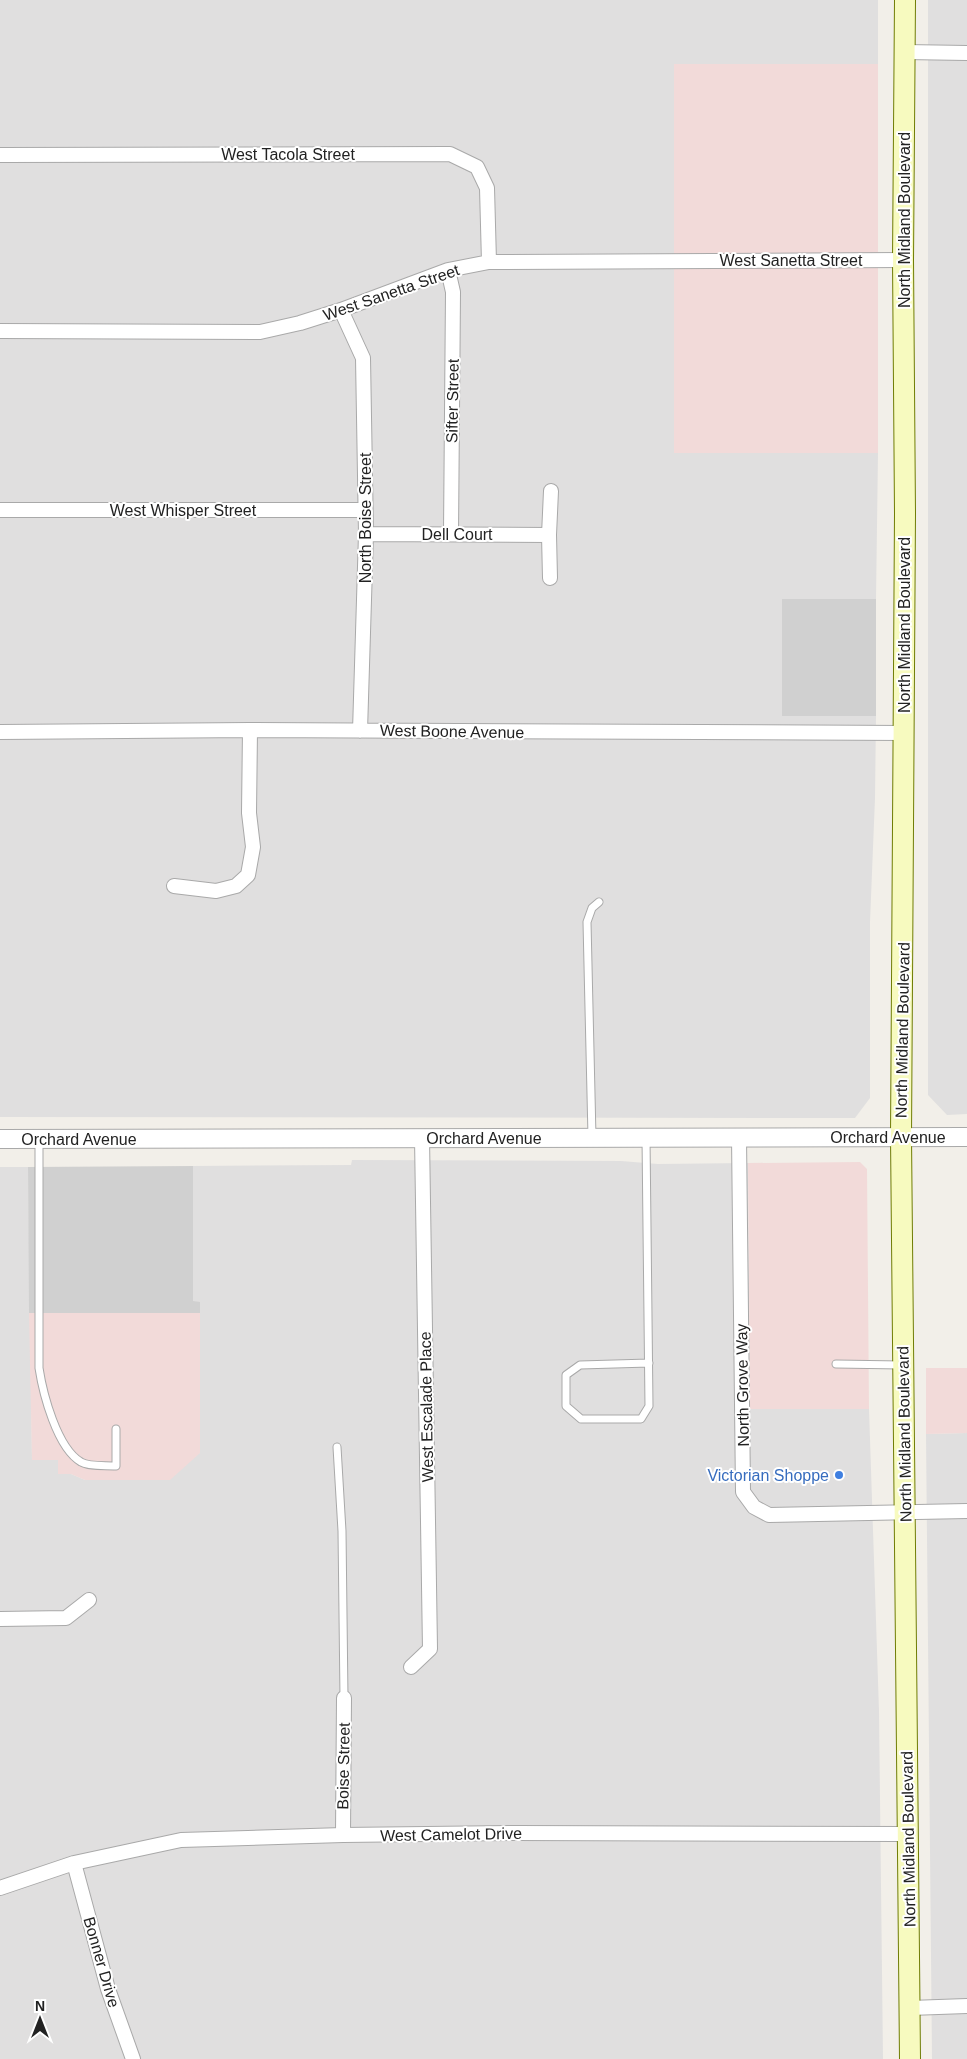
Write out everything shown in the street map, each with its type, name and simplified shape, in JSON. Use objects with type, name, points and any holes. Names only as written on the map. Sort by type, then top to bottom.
[{"type":"main road","name":"North Midland Boulevard","points":[[905,0],[902,260],[905,513],[901,1137],[910,2059]]},
{"type":"street","points":[[905,52],[967,53]]},
{"type":"street","name":"West Tacola Street","points":[[0,155],[450,154],[476,167],[487,188],[489,262]]},
{"type":"street","name":"West Sanetta Street","points":[[0,331],[260,332],[341,310],[448,270],[489,262],[902,260]]},
{"type":"street","name":"Sifter Street","points":[[448,270],[453,292],[451,533]]},
{"type":"street","name":"North Boise Street","points":[[341,310],[363,358],[366,534],[360,730]]},
{"type":"street","points":[[550,491],[550,578]]},
{"type":"street","name":"West Whisper Street","points":[[0,510],[365,510]]},
{"type":"street","name":"Dell Court","points":[[366,534],[549,535]]},
{"type":"street","points":[[174,886],[216,891],[236,886],[248,875],[253,848],[250,813],[250,730]]},
{"type":"street","name":"West Boone Avenue","points":[[0,732],[360,730],[904,733]]},
{"type":"street","name":"North Grove Way","points":[[739,1137],[743,1492],[754,1507],[769,1515],[967,1511]]},
{"type":"street","name":"Orchard Avenue","points":[[0,1139],[967,1137]]},
{"type":"street","name":"West Escalade Place","points":[[412,1667],[430,1649],[422,1138]]},
{"type":"street","points":[[0,1619],[66,1618],[89,1600]]},
{"type":"street","name":"Boise Street","points":[[343,1835],[344,1698]]},
{"type":"street","name":"West Camelot Drive","points":[[0,1888],[74,1864],[181,1840],[343,1835],[515,1833],[908,1834]]},
{"type":"street","name":"Bonner Drive","points":[[74,1864],[108,1989],[133,2059]]},
{"type":"street","points":[[910,2008],[967,2006]]},
{"type":"lane","points":[[592,1137],[588,922],[592,908],[599,902]]},
{"type":"lane","points":[[646,1137],[650,1406],[641,1419],[581,1418],[566,1406],[566,1375],[580,1365],[649,1363]]},
{"type":"lane","points":[[39,1140],[39,1368],[42,1387],[50,1416],[72,1454],[82,1463],[116,1466],[116,1429]]},
{"type":"lane","points":[[836,1364],[903,1365]]},
{"type":"lane","points":[[337,1447],[342,1531],[344,1698]]},
{"type":"shaded area","points":[[0,0],[878,0],[878,64],[674,64],[674,453],[878,453],[876,599],[782,599],[782,716],[876,716],[870,922],[870,1098],[855,1118],[0,1117]]},
{"type":"shaded area","points":[[928,0],[967,0],[967,1114],[947,1115],[928,1095]]},
{"type":"shaded area","points":[[674,64],[878,64],[878,453],[674,453]]},
{"type":"shaded area","points":[[782,599],[876,599],[876,716],[782,716]]},
{"type":"shaded area","points":[[352,1160],[621,1161],[658,1164],[748,1163],[750,1409],[869,1409],[879,1711],[883,2059],[0,2059],[0,1167],[28,1167],[32,1459],[58,1460],[71,1474],[85,1480],[200,1453],[200,1302],[193,1302],[193,1166],[351,1165]]},
{"type":"shaded area","points":[[860,1162],[867,1169],[869,1409],[750,1409],[748,1163]]},
{"type":"shaded area","points":[[193,1166],[193,1301],[200,1302],[200,1313],[29,1313],[28,1167]]},
{"type":"shaded area","points":[[29,1313],[200,1313],[200,1453],[170,1480],[85,1480],[71,1474],[58,1474],[58,1460],[32,1460]]},
{"type":"shaded area","points":[[926,1368],[967,1368],[967,1433],[926,1434]]},
{"type":"shaded area","points":[[967,1433],[967,2059],[932,2059],[926,1434]]},
{"type":"place","name":"Victorian Shoppe","points":[[839,1475]]}]
